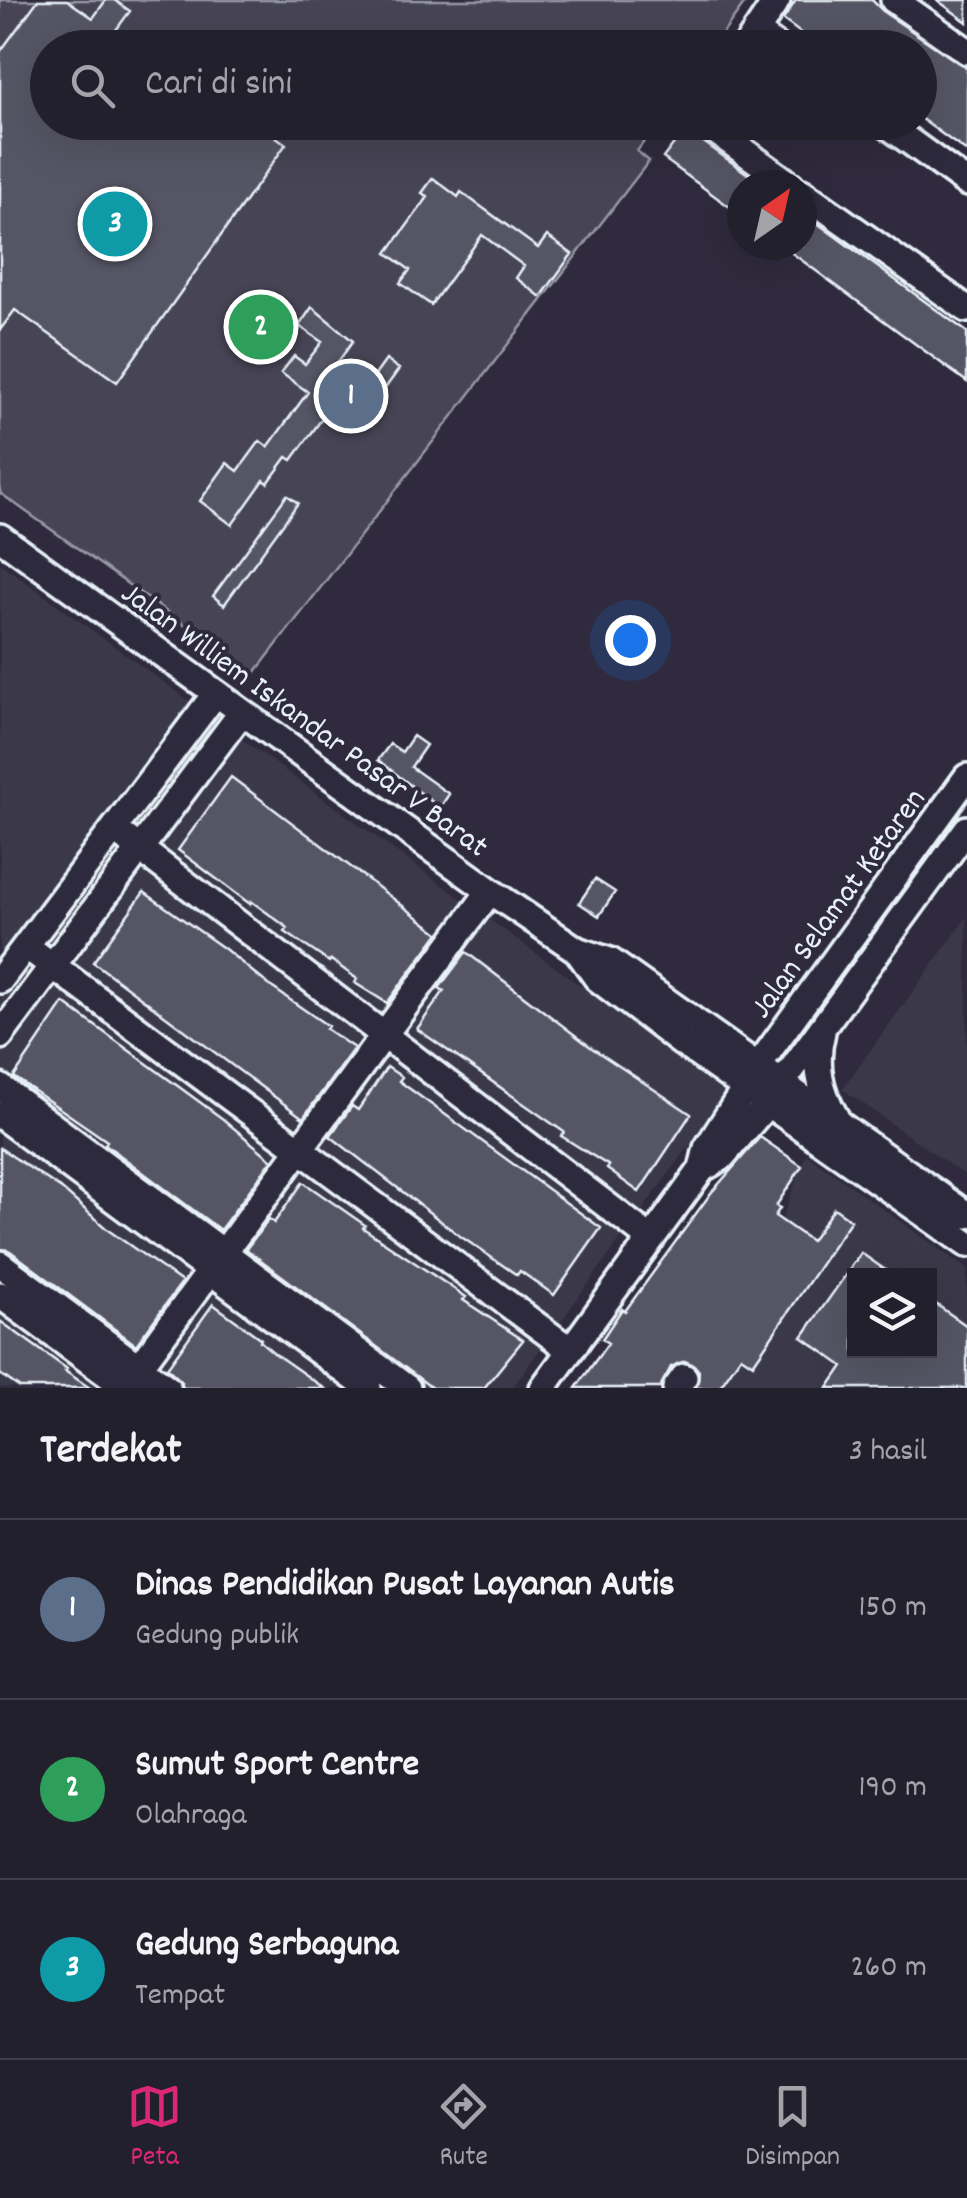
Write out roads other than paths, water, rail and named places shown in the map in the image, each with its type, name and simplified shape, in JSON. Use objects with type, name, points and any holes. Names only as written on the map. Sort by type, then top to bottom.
[{"type":"street","points":[[756,30],[777,0]]},
{"type":"street","points":[[894,0],[937,30]]},
{"type":"street","points":[[937,30],[967,51]]},
{"type":"street","points":[[728,140],[771,170]]},
{"type":"street","points":[[908,140],[967,183]]},
{"type":"street","points":[[817,203],[967,309]]},
{"type":"street","name":"Jalan Williem Iskandar Pasar V Barat","points":[[0,537],[577,950],[596,978],[752,1076],[967,1244]]},
{"type":"street","points":[[0,980],[216,693]]},
{"type":"street","points":[[0,1036],[242,712]]},
{"type":"street","name":"Jalan Selamat Ketaren","points":[[542,1388],[702,1168],[707,1148],[752,1076],[967,777]]},
{"type":"street","points":[[936,819],[964,832]]},
{"type":"street","points":[[114,829],[652,1238]]},
{"type":"street","name":"Jalan Selamat Ketaren","points":[[702,1168],[721,1158],[775,1093],[964,832]]},
{"type":"street","points":[[128,1382],[490,891]]},
{"type":"street","points":[[26,946],[570,1350]]},
{"type":"street","points":[[823,1027],[818,1067],[821,1087],[839,1124]]},
{"type":"street","points":[[0,1087],[368,1388]]},
{"type":"street","name":"Jalan Williem Iskandar Pasar V Barat","points":[[775,1093],[839,1124],[967,1215]]},
{"type":"street","points":[[0,1115],[407,1388]]},
{"type":"street","points":[[1,1266],[34,1305],[128,1382],[168,1388]]},
{"type":"street","points":[[0,1295],[34,1305]]},
{"type":"place","name":"Gedung Serbaguna","points":[[115,224]]},
{"type":"place","name":"Sumut Sport Centre","points":[[261,327]]},
{"type":"place","name":"Dinas Pendidikan Pusat Layanan Autis","points":[[351,396]]}]
